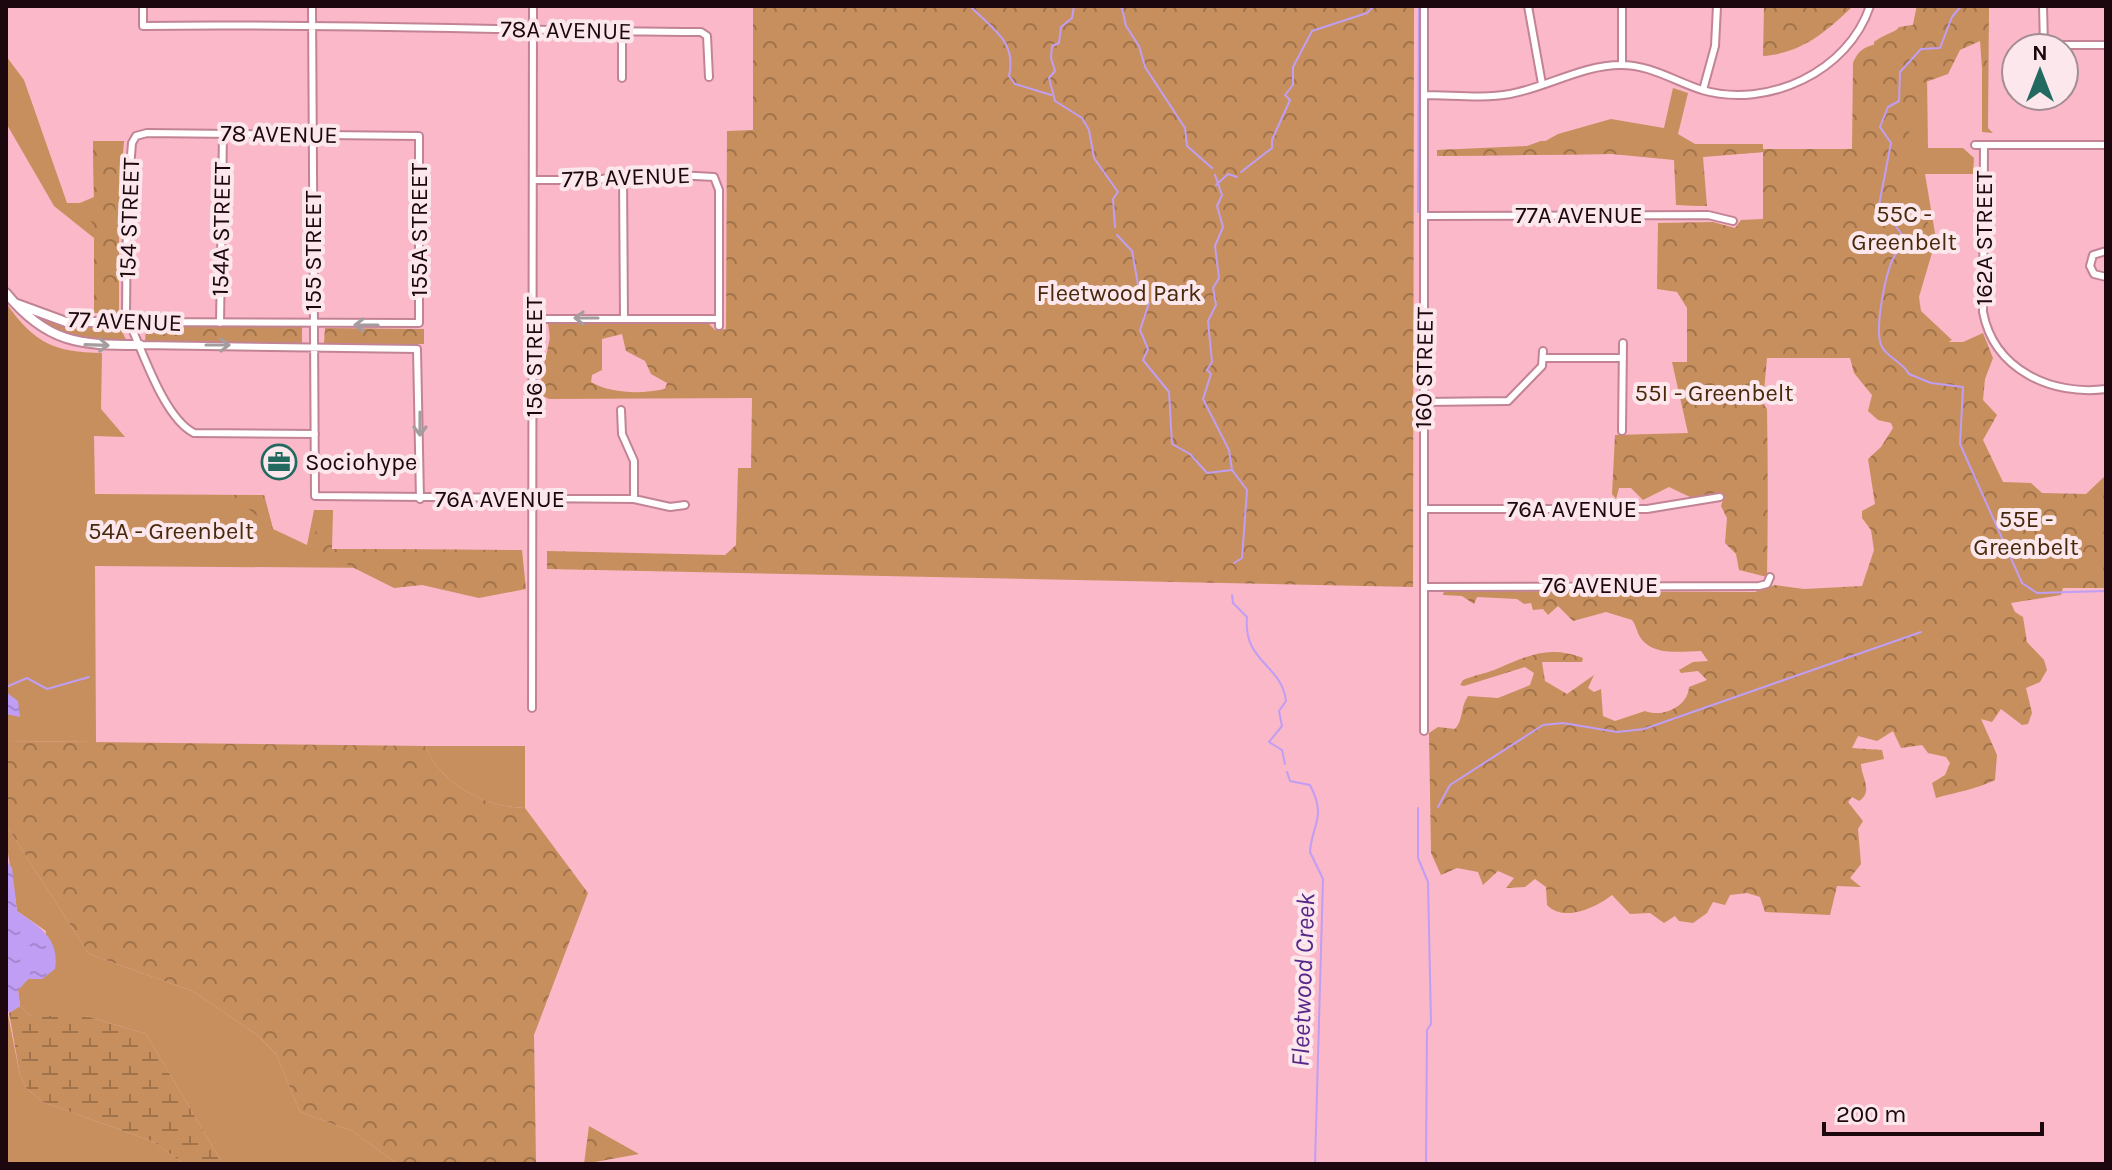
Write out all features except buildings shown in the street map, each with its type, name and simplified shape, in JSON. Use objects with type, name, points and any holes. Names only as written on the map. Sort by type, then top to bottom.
[{"type":"street","name":"78A AVENUE","points":[[143,6],[143,26],[312,24],[534,31],[701,32],[707,36],[709,77]]},
{"type":"street","name":"155 STREET","points":[[312,6],[315,496]]},
{"type":"street","name":"156 STREET","points":[[532,708],[533,6]]},
{"type":"street","name":"160 STREET","points":[[1424,6],[1424,731]]},
{"type":"street","points":[[1528,6],[1542,84]]},
{"type":"street","points":[[1622,6],[1622,65]]},
{"type":"street","points":[[1703,90],[1715,46],[1717,6]]},
{"type":"street","points":[[1425,95],[1501,95],[1595,68],[1622,65],[1661,72],[1703,90],[1760,94],[1803,79],[1849,45],[1870,6]]},
{"type":"street","points":[[2043,6],[2044,45],[2106,45]]},
{"type":"street","points":[[622,32],[622,78]]},
{"type":"street","name":"154A STREET","points":[[220,323],[223,134]]},
{"type":"street","name":"78 AVENUE","points":[[139,135],[419,136]]},
{"type":"street","name":"154 STREET","points":[[139,135],[131,146],[127,199],[129,322],[169,406],[188,430],[200,434],[315,434]]},
{"type":"street","name":"155A STREET","points":[[419,136],[419,323]]},
{"type":"street","points":[[1975,145],[2106,145]]},
{"type":"street","name":"162A STREET","points":[[1984,145],[1983,312],[1997,347],[2018,368],[2037,381],[2058,389],[2106,389]]},
{"type":"street","name":"77B AVENUE","points":[[535,180],[706,174],[716,179],[719,322],[624,319]]},
{"type":"street","points":[[534,319],[624,319],[623,175]]},
{"type":"street","name":"77A AVENUE","points":[[1425,216],[1708,215],[1733,221]]},
{"type":"street","points":[[2106,251],[2093,255],[2090,266],[2094,274],[2106,277]]},
{"type":"street","points":[[6,293],[13,302]]},
{"type":"street","name":"77 AVENUE","points":[[13,302],[66,322],[419,323]]},
{"type":"street","name":"77 AVENUE","points":[[13,302],[36,324],[64,339],[90,345],[417,349],[420,499]]},
{"type":"street","points":[[1622,431],[1623,343]]},
{"type":"street","points":[[1424,402],[1508,401],[1542,366],[1544,355],[1623,358]]},
{"type":"street","points":[[621,410],[622,434],[634,461],[634,499]]},
{"type":"street","name":"76A AVENUE","points":[[315,496],[634,499],[670,507],[685,505]]},
{"type":"street","name":"76A AVENUE","points":[[1424,509],[1647,509],[1720,497]]},
{"type":"street","name":"76 AVENUE","points":[[1424,587],[1759,586],[1767,584],[1770,577]]},
{"type":"green space","name":"Fleetwood Park","points":[[753,6],[1414,6],[1413,587],[547,569],[547,551],[725,555],[736,545],[738,468],[751,468],[752,398],[549,399],[541,395],[541,388],[550,340],[548,321],[707,322],[715,330],[726,329],[727,131],[753,130]],"holes":[[[622,334],[626,351],[645,361],[651,374],[667,383],[665,389],[627,392],[591,382],[592,375],[602,370],[602,339]]]},
{"type":"green space","points":[[1764,6],[1853,6],[1812,40],[1790,51],[1763,56]]},
{"type":"green space","name":"55C - Greenbelt","points":[[1917,6],[1989,6],[1988,128],[1993,133],[1982,132],[1982,39],[1958,46],[1927,77],[1928,148],[1963,148],[1974,158],[1973,174],[1925,174],[1936,239],[1919,297],[1921,311],[1952,340],[1929,353],[1870,353],[1874,42],[1913,25]]},
{"type":"green space","points":[[1917,6],[1989,6],[1987,69],[1982,69],[1980,41],[1960,50],[1948,74],[1923,83],[1908,136],[1928,221],[1925,249],[1916,266],[1912,303],[1920,315],[1949,342],[1963,342],[1983,333],[1993,358],[1985,379],[1983,400],[1997,415],[1983,440],[2003,482],[2031,483],[2042,493],[2086,494],[2106,475],[2106,588],[2063,588],[2061,595],[2011,603],[2015,612],[2023,617],[2027,642],[2044,660],[2047,670],[2040,682],[2026,688],[2032,713],[2028,724],[2022,725],[2001,709],[1992,722],[1981,719],[1997,755],[1995,780],[1936,798],[1932,783],[1945,775],[1950,763],[1946,757],[1928,753],[1922,745],[1901,748],[1893,731],[1877,741],[1858,736],[1852,748],[1882,750],[1884,759],[1861,764],[1866,793],[1859,801],[1852,797],[1848,802],[1863,821],[1858,829],[1861,864],[1850,878],[1861,887],[1837,886],[1830,915],[1765,912],[1760,897],[1747,893],[1730,895],[1725,905],[1713,902],[1707,913],[1693,923],[1679,921],[1675,916],[1664,923],[1650,913],[1630,914],[1612,895],[1589,908],[1562,913],[1547,905],[1546,887],[1535,879],[1525,887],[1506,888],[1514,878],[1498,871],[1483,885],[1478,872],[1457,868],[1441,875],[1431,853],[1429,733],[1438,727],[1455,729],[1468,696],[1498,698],[1530,685],[1534,673],[1525,667],[1464,686],[1460,685],[1463,680],[1540,653],[1571,654],[1583,658],[1582,662],[1542,662],[1545,681],[1567,694],[1594,675],[1588,688],[1594,692],[1601,689],[1603,716],[1615,721],[1645,711],[1659,713],[1673,709],[1684,700],[1689,687],[1707,680],[1698,671],[1681,673],[1679,670],[1693,662],[1708,661],[1701,651],[1668,652],[1652,648],[1640,637],[1632,620],[1606,612],[1573,621],[1558,606],[1548,615],[1543,609],[1533,610],[1531,603],[1524,604],[1517,599],[1477,597],[1474,604],[1462,596],[1443,595],[1444,591],[1755,592],[1775,585],[1804,589],[1862,586],[1874,550],[1871,530],[1862,518],[1862,511],[1875,504],[1868,459],[1881,447],[1893,428],[1891,423],[1878,420],[1868,411],[1872,395],[1854,373],[1850,358],[1767,358],[1763,403],[1767,409],[1767,577],[1739,570],[1736,554],[1725,543],[1727,518],[1721,506],[1724,497],[1721,492],[1692,498],[1669,487],[1643,500],[1631,488],[1619,488],[1616,499],[1612,494],[1615,435],[1688,433],[1672,362],[1687,362],[1687,308],[1677,292],[1657,289],[1658,223],[1713,222],[1735,228],[1741,220],[1763,219],[1763,152],[1703,157],[1707,206],[1676,205],[1674,160],[1612,154],[1437,156],[1437,150],[1527,146],[1541,141],[1577,140],[1581,143],[1622,146],[1670,142],[1690,145],[1763,144],[1763,149],[1852,149],[1853,63],[1859,53],[1885,42],[1899,27],[1913,25]]},
{"type":"green space","points":[[6,56],[24,80],[67,203],[94,203],[93,141],[124,141],[119,203],[119,313],[94,313],[94,238],[54,206],[6,123]]},
{"type":"green space","points":[[1673,88],[1688,93],[1678,134],[1695,144],[1763,144],[1763,152],[1698,157],[1703,206],[1680,205],[1682,158],[1612,154],[1437,156],[1437,150],[1533,148],[1558,134],[1611,119],[1664,128]]},
{"type":"green space","points":[[93,141],[122,141],[114,186],[118,196],[114,201],[116,210],[109,220],[116,232],[119,313],[94,313],[94,225],[75,205],[94,197]]},
{"type":"green space","name":"54A - Greenbelt","points":[[6,303],[26,328],[47,343],[71,351],[102,353],[101,409],[125,437],[94,436],[95,494],[264,495],[273,529],[307,545],[314,510],[333,510],[332,549],[522,550],[522,569],[95,566],[96,742],[6,741]]},
{"type":"green space","points":[[29,313],[69,325],[119,325],[127,342],[75,336]]},
{"type":"green space","points":[[146,326],[302,327],[302,343],[145,342]]},
{"type":"green space","points":[[325,328],[424,329],[424,344],[324,344]]},
{"type":"green space","points":[[226,495],[264,495],[273,529],[246,507],[228,503]]},
{"type":"green space","points":[[332,529],[332,549],[522,550],[526,589],[479,598],[422,585],[394,588],[312,547],[316,530]]},
{"type":"green space","points":[[6,741],[425,746],[442,772],[466,791],[494,803],[525,808],[588,893],[534,1035],[536,1164],[398,1164],[352,1131],[300,1112],[276,1054],[256,1034],[192,991],[89,954],[6,825]]},
{"type":"green space","points":[[425,746],[525,746],[525,808],[494,803],[466,791],[442,772]]},
{"type":"green space","points":[[6,825],[89,954],[192,991],[256,1034],[276,1054],[300,1112],[352,1131],[398,1164],[223,1164],[146,1034],[86,1016],[31,1016],[20,1006],[18,990],[28,979],[42,979],[46,931],[17,911]]},
{"type":"green space","points":[[6,1005],[20,1075],[27,1089],[43,1102],[154,1142],[184,1164],[6,1164]]},
{"type":"green space","points":[[20,1006],[31,1016],[86,1016],[146,1034],[223,1164],[184,1164],[154,1142],[43,1102],[27,1089],[20,1075],[9,1013]]},
{"type":"green space","points":[[589,1126],[639,1154],[584,1164]]},
{"type":"water","points":[[6,692],[18,701],[20,717],[6,714]]},
{"type":"water","points":[[6,860],[12,868],[17,911],[46,935],[56,959],[55,969],[42,979],[28,979],[18,990],[20,1006],[9,1013],[6,1005]]},
{"type":"waterway","points":[[970,6],[1001,36],[1009,54],[1009,76],[1015,84],[1051,95]]},
{"type":"waterway","name":"Fleetwood Creek","points":[[1074,6],[1072,18],[1061,27],[1059,43],[1052,46],[1051,58],[1055,71],[1049,78],[1055,101],[1082,118],[1089,130],[1094,158],[1118,192],[1113,199],[1115,227]]},
{"type":"waterway","points":[[1117,6],[1122,8],[1126,26],[1139,46],[1145,67],[1185,128],[1187,146],[1212,168]]},
{"type":"waterway","points":[[1241,172],[1272,148],[1272,140],[1290,100],[1285,95],[1293,85],[1293,67],[1312,31],[1367,13],[1374,6]]},
{"type":"waterway","points":[[1418,212],[1419,6]]},
{"type":"waterway","points":[[1961,6],[1952,17],[1940,48],[1921,49],[1900,72],[1899,101],[1888,107],[1880,127],[1891,143],[1879,205],[1904,237],[1891,262],[1885,284],[1879,320],[1880,340],[1885,351],[1909,374],[1931,383],[1963,387],[1960,444],[2022,583],[2037,593],[2106,591]]},
{"type":"waterway","points":[[1216,185],[1228,174],[1237,177]]},
{"type":"waterway","points":[[1215,175],[1222,195],[1217,206],[1223,227],[1215,246],[1219,278],[1213,288],[1216,305],[1208,321],[1212,362],[1207,370],[1211,374],[1203,399],[1229,450],[1232,470]]},
{"type":"waterway","name":"Fleetwood Creek","points":[[1117,235],[1132,251],[1139,290],[1149,303],[1140,330],[1148,349],[1143,360],[1169,392],[1172,444],[1190,454],[1207,473],[1232,470],[1247,490],[1242,558],[1234,563]]},
{"type":"waterway","name":"Fleetwood Creek","points":[[1232,595],[1233,603],[1247,617],[1251,644],[1283,689],[1286,701],[1279,711],[1282,726],[1269,742],[1282,750],[1285,764]]},
{"type":"waterway","points":[[1438,807],[1450,785],[1543,725],[1563,723],[1617,732],[1644,729],[1921,632]]},
{"type":"waterway","points":[[6,687],[27,678],[47,689],[89,677]]},
{"type":"waterway","name":"Fleetwood Creek","points":[[1287,772],[1290,781],[1310,785],[1315,796],[1318,813],[1310,852],[1323,879],[1315,1164]]},
{"type":"waterway","points":[[1418,808],[1418,858],[1428,882],[1431,1024],[1427,1030],[1426,1164]]},
{"type":"place","name":"Sociohype","points":[[279,462]]},
{"type":"park label","name":"55I - Greenbelt","points":[[1714,393]]},
{"type":"park label","name":"55E - Greenbelt","points":[[2026,533]]}]
